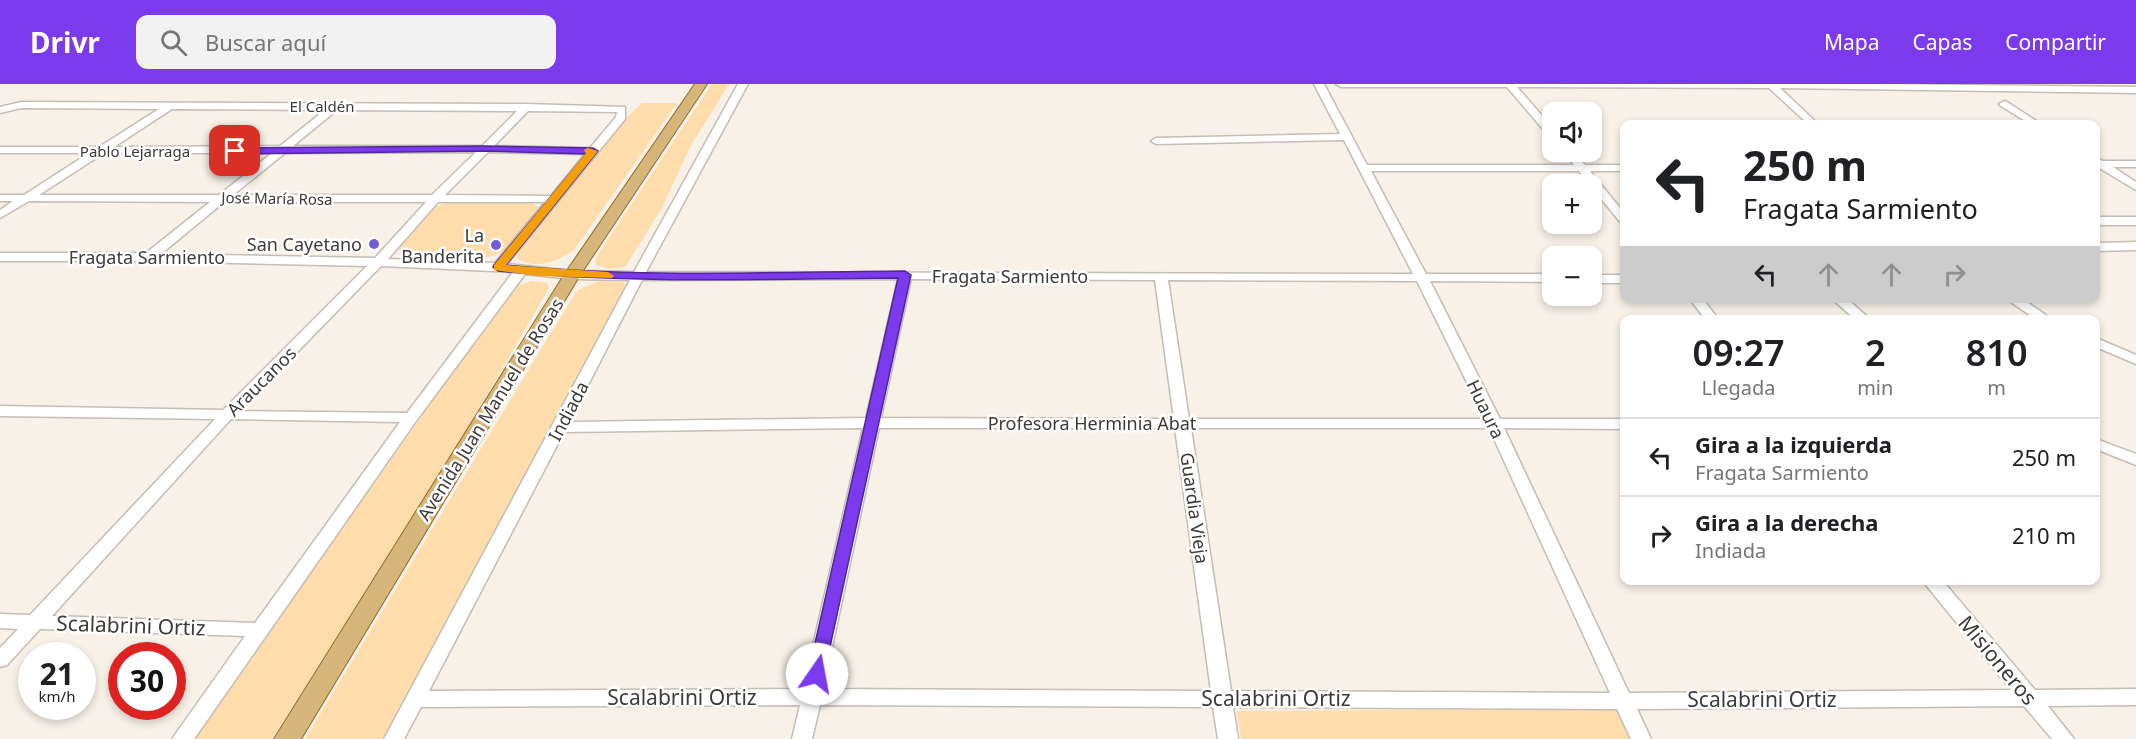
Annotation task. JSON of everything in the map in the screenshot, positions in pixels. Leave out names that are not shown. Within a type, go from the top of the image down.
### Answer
[{"type":"main road","name":"Avenida Juan Manuel de Rosas","points":[[287,739],[572,275],[701,84]]},
{"type":"street","name":"Indiada","points":[[394,739],[638,276],[743,84]]},
{"type":"street","name":"Huaura","points":[[1319,84],[1421,277],[1494,423],[1641,739]]},
{"type":"street","points":[[1341,84],[1957,86],[2132,90]]},
{"type":"street","points":[[1510,84],[1542,121]]},
{"type":"street","points":[[2117,84],[2132,90]]},
{"type":"street","points":[[1772,86],[1809,120]]},
{"type":"street","points":[[2004,104],[2030,120]]},
{"type":"street","name":"El Caldén","points":[[0,110],[21,105],[622,109],[621,117],[593,151]]},
{"type":"street","points":[[0,215],[170,106]]},
{"type":"street","points":[[149,257],[336,106]]},
{"type":"street","name":"Araucanos","points":[[0,660],[229,413],[527,107]]},
{"type":"street","points":[[1156,141],[1347,137]]},
{"type":"street","name":"Pablo Lejarraga","points":[[0,150],[280,151],[486,148],[593,151]]},
{"type":"street","points":[[498,267],[593,151]]},
{"type":"street","points":[[1578,162],[1620,215]]},
{"type":"street","points":[[2100,163],[2136,164]]},
{"type":"street","points":[[2100,165],[2136,187]]},
{"type":"street","points":[[1363,168],[1620,168]]},
{"type":"street","name":"José María Rosa","points":[[0,198],[555,199]]},
{"type":"street","points":[[2100,221],[2136,221]]},
{"type":"street","points":[[2100,247],[2136,246]]},
{"type":"street","name":"Fragata Sarmiento","points":[[0,257],[149,257],[378,262],[498,267],[572,275],[638,276],[1542,278]]},
{"type":"street","points":[[182,739],[411,418],[521,271]]},
{"type":"street","points":[[802,739],[905,275]]},
{"type":"street","name":"Guardia Vieja","points":[[1161,277],[1228,739]]},
{"type":"street","points":[[1602,279],[1620,279]]},
{"type":"street","points":[[1699,303],[1709,315]]},
{"type":"street","points":[[1843,303],[1859,315]]},
{"type":"street","points":[[2019,303],[2039,315]]},
{"type":"street","points":[[2100,344],[2136,360]]},
{"type":"street","points":[[0,411],[229,413],[411,418]]},
{"type":"street","name":"Profesora Herminia Abat","points":[[560,427],[871,423],[1620,424]]},
{"type":"street","points":[[2100,446],[2136,460]]},
{"type":"street","name":"Misioneros","points":[[1935,585],[2064,739]]},
{"type":"street","name":"Scalabrini Ortiz","points":[[0,621],[261,630]]},
{"type":"street","name":"Scalabrini Ortiz","points":[[416,699],[812,697],[1622,701],[2136,697]]},
{"type":"shaded area","points":[[712,84],[729,84],[690,147],[661,210],[625,267],[609,269],[595,265],[597,256]]},
{"type":"shaded area","points":[[642,103],[677,103],[574,250],[548,263],[534,264],[519,260],[516,255],[628,116]]},
{"type":"shaded area","points":[[446,203],[532,203],[539,208],[503,252],[489,257],[403,254],[397,248],[435,207]]},
{"type":"shaded area","points":[[532,281],[547,283],[549,288],[455,450],[272,739],[191,739],[516,286]]},
{"type":"shaded area","points":[[600,281],[624,282],[625,287],[385,739],[305,739],[571,300],[578,290]]},
{"type":"shaded area","points":[[1618,709],[1632,739],[1241,739],[1237,711]]},
{"type":"slow traffic","points":[[588,151],[593,151],[498,267],[521,271],[608,276]]},
{"type":"place","name":"San Cayetano","points":[[374,244]]},
{"type":"place","name":"La Banderita","points":[[496,245]]},
{"type":"route","points":[[235,151],[486,148],[593,151],[498,267],[572,275],[905,275],[817,674]]}]
